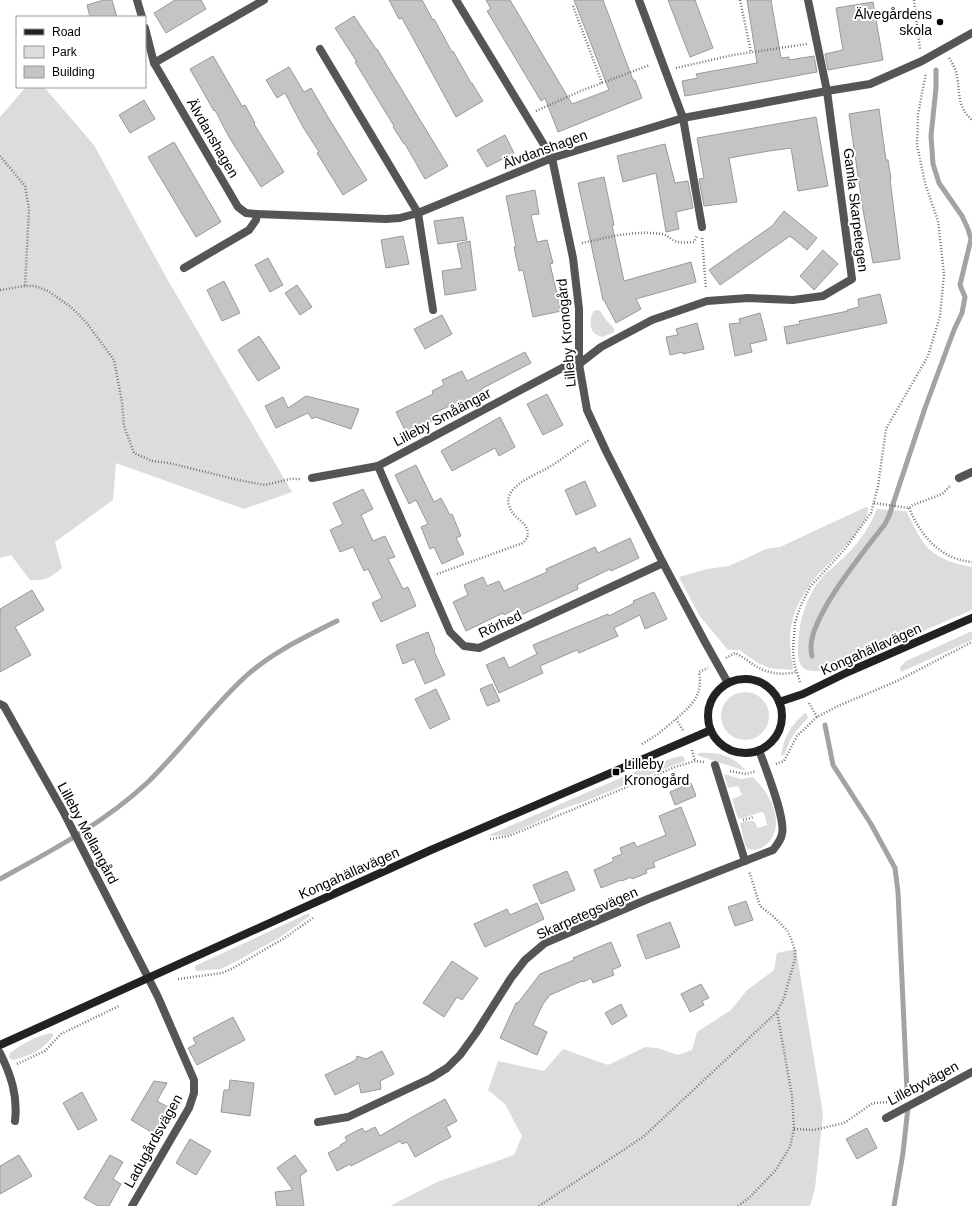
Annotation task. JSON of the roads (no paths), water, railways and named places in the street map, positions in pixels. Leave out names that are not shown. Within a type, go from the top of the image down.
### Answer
[{"type":"street","points":[[137,0],[142,16]]},
{"type":"street","points":[[154,63],[264,0]]},
{"type":"street","name":"Lilleby Kronogård","points":[[456,0],[552,158],[570,246],[579,309],[579,364],[587,410],[663,563],[728,683]]},
{"type":"street","points":[[639,0],[684,118],[702,227]]},
{"type":"street","points":[[808,0],[827,91]]},
{"type":"street","name":"Älvdanshagen","points":[[146,32],[154,63],[238,207],[246,213],[257,214],[386,219],[400,218],[418,213],[552,158],[684,118],[870,84],[922,61],[972,33]]},
{"type":"street","points":[[320,49],[418,213],[433,310]]},
{"type":"street","name":"Gamla Skarpetegen","points":[[579,364],[601,347],[652,320],[707,301],[748,298],[793,300],[823,296],[852,279],[827,91]]},
{"type":"street","points":[[184,268],[249,230],[256,220],[257,214]]},
{"type":"street","name":"Lilleby Småängar","points":[[312,478],[378,466],[564,367],[579,364]]},
{"type":"street","name":"Rörhed","points":[[378,466],[450,632],[464,646],[479,648],[663,563]]},
{"type":"street","points":[[959,478],[972,472]]},
{"type":"street","name":"Kongahällavägen","points":[[780,702],[804,694],[848,672],[972,618]]},
{"type":"street","points":[[743,679],[758,681],[771,690],[780,702],[782,716],[779,730],[771,742],[759,750],[745,753],[731,750],[719,742],[711,730],[708,716],[710,703],[717,691],[728,683],[743,679]]},
{"type":"street","name":"Lilleby Mellangård","points":[[0,704],[4,706],[63,811],[148,978]]},
{"type":"street","name":"Kongahällavägen","points":[[0,1045],[431,850],[711,730]]},
{"type":"street","name":"Skarpetegsvägen","points":[[318,1122],[348,1117],[431,1078],[447,1068],[460,1055],[476,1033],[517,970],[525,960],[545,943],[773,850],[780,842],[783,832],[782,817],[759,750]]},
{"type":"street","points":[[715,765],[745,861]]},
{"type":"street","name":"Ladugårdsvägen","points":[[132,1206],[189,1108],[194,1093],[194,1080],[168,1018],[148,978]]},
{"type":"street","points":[[0,1053],[15,1092],[15,1121]]},
{"type":"street","name":"Lillebyvägen","points":[[886,1118],[972,1072]]},
{"type":"waterway","points":[[812,656],[811,647],[813,634],[829,601],[840,583],[885,524],[889,516],[925,408],[954,330],[962,313],[965,297],[960,285],[971,239],[962,216],[939,183],[933,164],[931,136],[936,88],[936,70]]},
{"type":"waterway","points":[[0,879],[76,836],[113,811],[147,783],[160,770],[220,702],[256,667],[278,652],[337,621]]},
{"type":"waterway","points":[[825,725],[833,765],[871,824],[895,868],[898,892],[907,1091]]},
{"type":"waterway","points":[[894,1206],[903,1153],[908,1107]]},
{"type":"place","name":"Älvegårdens skola","points":[[940,22]]},
{"type":"place","name":"Lilleby Kronogård","points":[[616,772]]}]
